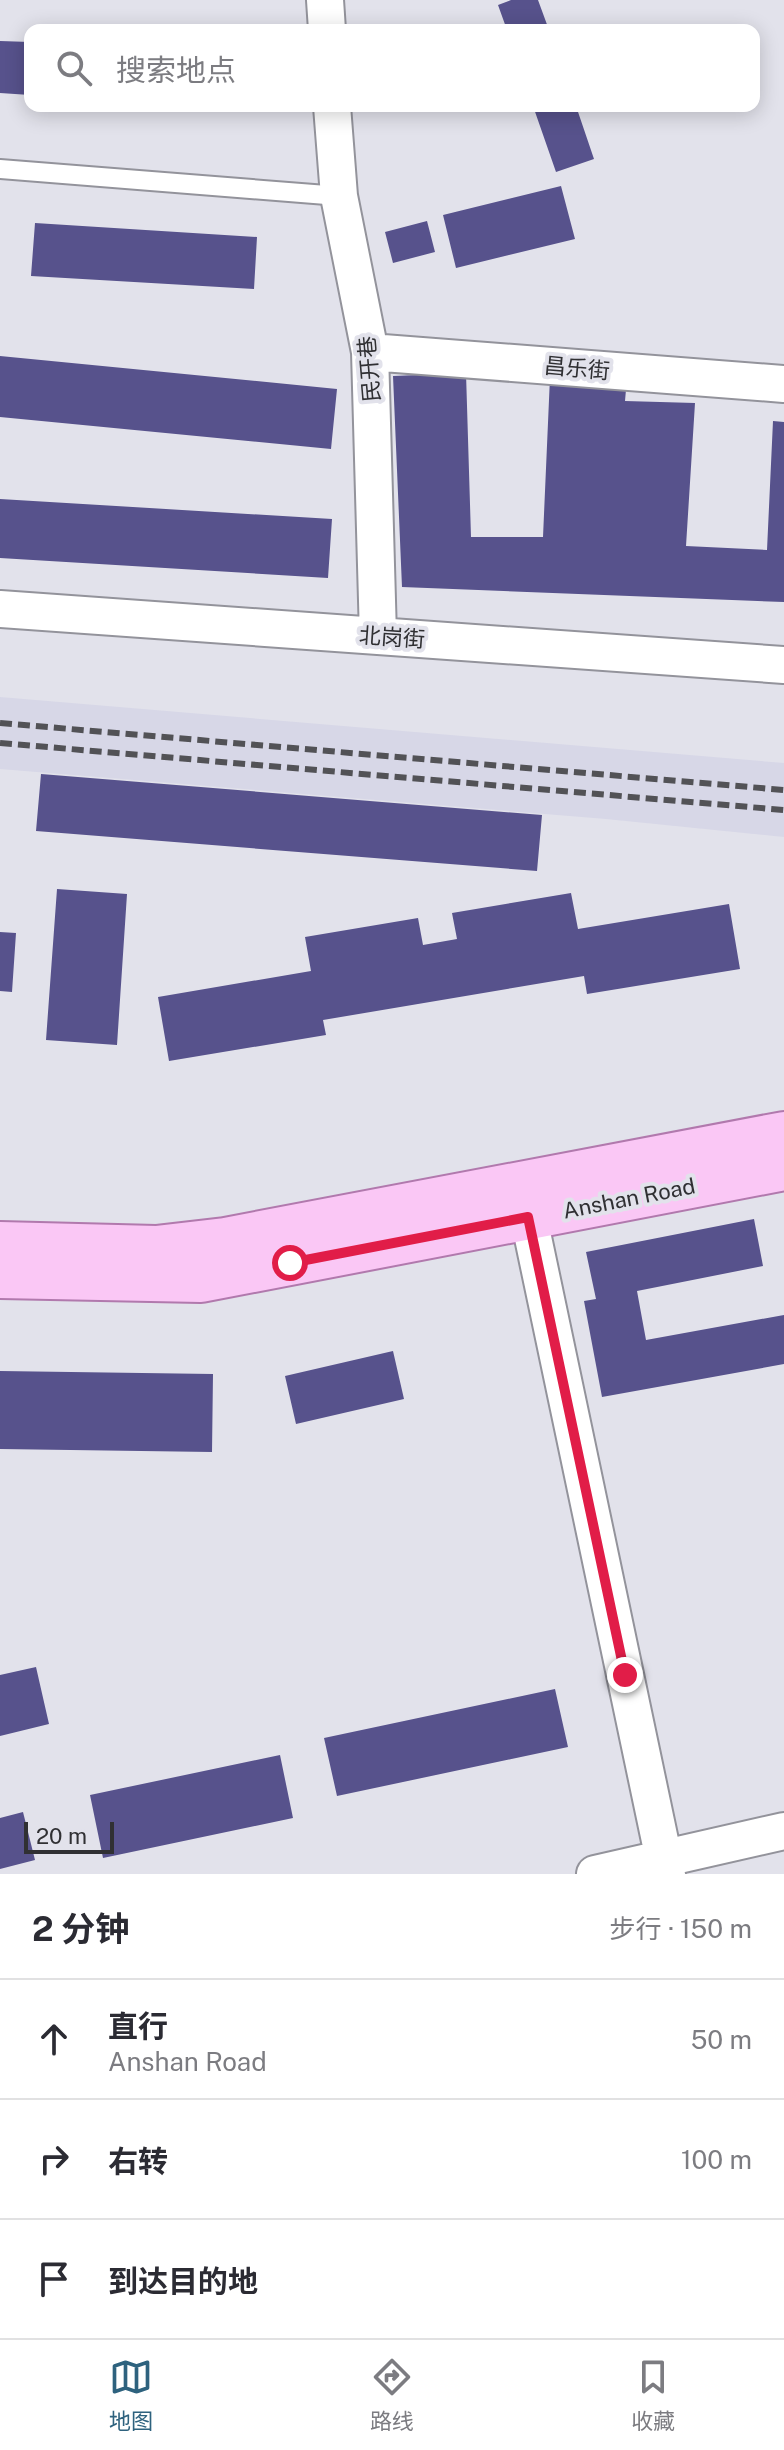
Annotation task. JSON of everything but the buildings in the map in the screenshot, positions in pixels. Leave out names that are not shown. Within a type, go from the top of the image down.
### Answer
[{"type":"main road","name":"Anshan Road","points":[[0,1276],[201,1280],[784,1134]]},
{"type":"main road","name":"Anshan Road","points":[[0,1244],[156,1248],[784,1168]]},
{"type":"street","points":[[325,0],[327,24]]},
{"type":"street","name":"民开巷","points":[[332,112],[339,196],[370,352],[378,636]]},
{"type":"street","name":"昌乐街","points":[[370,352],[784,384]]},
{"type":"street","name":"北岗街","points":[[0,609],[784,665]]},
{"type":"street","points":[[525,1201],[665,1866]]},
{"type":"street","points":[[595,1874],[665,1866],[784,1831]]},
{"type":"lane","points":[[0,169],[339,196]]},
{"type":"shaded area","points":[[0,697],[784,763],[784,837],[606,819],[0,769]]},
{"type":"railway","points":[[0,723],[784,790]]},
{"type":"railway","points":[[0,743],[784,810]]},
{"type":"route","points":[[290,1263],[528,1217],[625,1675]]}]
